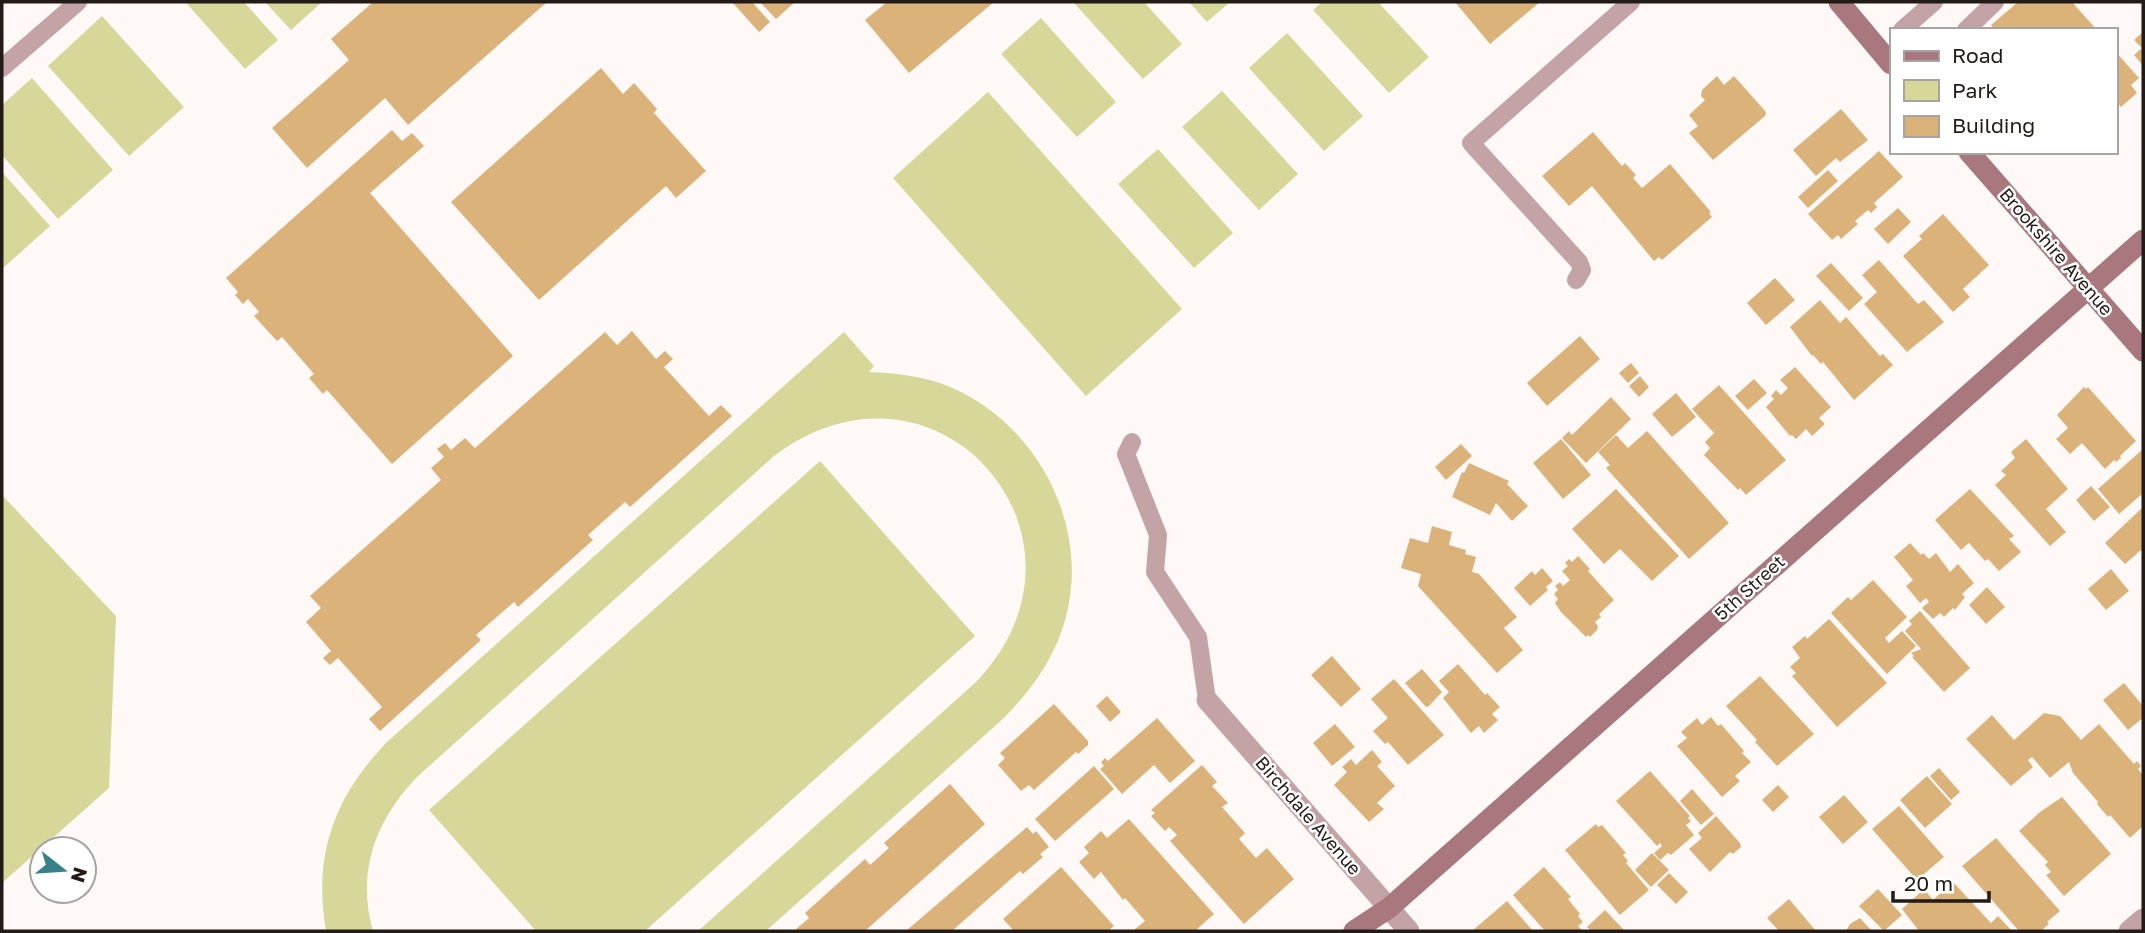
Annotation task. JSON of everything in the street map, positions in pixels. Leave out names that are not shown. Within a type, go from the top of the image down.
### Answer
[{"type":"street","points":[[1839,2],[1887,51]]},
{"type":"street","name":"Brookshire Avenue","points":[[1971,154],[2143,351]]},
{"type":"street","name":"5th Street","points":[[1354,931],[1389,908],[2143,240]]},
{"type":"street","name":"Birchdale Avenue","points":[[1207,700],[1409,931]]},
{"type":"street","points":[[2129,931],[2143,919]]},
{"type":"lane","points":[[2,68],[78,2]]},
{"type":"lane","points":[[1576,280],[1582,270],[1579,262],[1471,143],[1630,2]]},
{"type":"lane","points":[[1904,28],[1934,2]]},
{"type":"lane","points":[[1968,28],[1995,2]]},
{"type":"lane","points":[[1132,442],[1126,454],[1158,535],[1155,572],[1198,637],[1207,700]]},
{"type":"green space","points":[[244,2],[278,40],[245,69],[187,4]]},
{"type":"green space","points":[[265,2],[322,2],[291,30]]},
{"type":"green space","points":[[1073,2],[1144,2],[1182,44],[1143,79]]},
{"type":"green space","points":[[1189,2],[1230,2],[1207,22]]},
{"type":"green space","points":[[1322,2],[1378,2],[1429,57],[1389,93],[1313,10]]},
{"type":"green space","points":[[102,16],[184,107],[129,156],[48,66]]},
{"type":"green space","points":[[1041,18],[1116,102],[1077,137],[1001,54]]},
{"type":"green space","points":[[1287,33],[1363,116],[1324,151],[1249,68]]},
{"type":"green space","points":[[32,78],[113,170],[58,219],[2,155],[2,105]]},
{"type":"green space","points":[[1222,91],[1298,174],[1259,210],[1182,127]]},
{"type":"green space","points":[[988,92],[1182,309],[1086,396],[893,178]]},
{"type":"green space","points":[[1158,149],[1233,233],[1194,268],[1118,184]]},
{"type":"green space","points":[[2,172],[50,226],[2,269]]},
{"type":"green space","points":[[844,332],[874,366],[869,372],[929,380],[948,386],[982,404],[1012,429],[1036,459],[1055,492],[1067,529],[1072,567],[1069,605],[1052,654],[1021,700],[766,931],[698,931],[975,683],[1013,627],[1026,569],[1016,515],[988,469],[946,436],[894,419],[835,425],[774,456],[417,777],[390,811],[373,848],[367,888],[373,931],[326,931],[323,877],[332,829],[353,784],[387,742]]},
{"type":"green space","points":[[820,461],[975,636],[645,931],[536,931],[429,810]]},
{"type":"green space","points":[[2,495],[116,616],[109,788],[56,835],[28,835],[28,860],[2,883]]},
{"type":"building","points":[[373,2],[547,2],[408,125],[385,98],[307,168],[272,128],[349,60],[331,39]]},
{"type":"building","points":[[732,2],[752,2],[770,22],[759,32]]},
{"type":"building","points":[[760,2],[795,2],[776,19]]},
{"type":"building","points":[[887,2],[994,2],[909,73],[865,20]]},
{"type":"building","points":[[1455,2],[1540,2],[1490,44]]},
{"type":"building","points":[[2018,2],[2072,2],[2095,28],[1993,28],[1991,25]]},
{"type":"building","points":[[2143,32],[2143,66],[2134,55],[2142,48],[2134,40]]},
{"type":"building","points":[[2117,53],[2139,78],[2131,85],[2137,93],[2121,107],[2117,102]]},
{"type":"building","points":[[601,68],[623,94],[634,83],[657,109],[654,113],[706,171],[676,198],[666,186],[539,300],[451,202]]},
{"type":"building","points":[[1717,76],[1724,85],[1734,76],[1766,112],[1765,116],[1713,160],[1689,133],[1698,126],[1689,115],[1705,100],[1701,96],[1702,90]]},
{"type":"building","points":[[1841,109],[1868,140],[1840,162],[1836,158],[1816,176],[1793,150]]},
{"type":"building","points":[[392,130],[402,141],[412,133],[424,146],[370,193],[513,356],[392,464],[327,390],[323,394],[309,378],[314,374],[282,337],[277,341],[254,316],[259,312],[248,299],[243,304],[235,295],[238,292],[226,278]]},
{"type":"building","points":[[1593,132],[1622,166],[1625,163],[1636,175],[1633,178],[1642,188],[1670,164],[1711,212],[1709,213],[1712,217],[1662,260],[1659,257],[1654,261],[1592,186],[1569,206],[1542,176]]},
{"type":"building","points":[[1879,151],[1903,177],[1874,203],[1877,207],[1871,213],[1868,210],[1855,221],[1858,224],[1841,239],[1838,235],[1832,240],[1808,214]]},
{"type":"building","points":[[1828,170],[1838,181],[1808,208],[1798,197]]},
{"type":"building","points":[[1898,208],[1911,222],[1888,244],[1874,229]]},
{"type":"building","points":[[1943,214],[1989,265],[1963,289],[1970,297],[1953,312],[1903,256],[1922,239],[1919,236]]},
{"type":"building","points":[[1879,260],[1918,304],[1924,300],[1944,322],[1907,352],[1864,304],[1877,292],[1862,275]]},
{"type":"building","points":[[1831,263],[1863,298],[1849,311],[1816,276]]},
{"type":"building","points":[[1775,278],[1795,300],[1766,325],[1747,303]]},
{"type":"building","points":[[1820,300],[1840,323],[1846,317],[1880,356],[1883,354],[1893,365],[1854,400],[1823,362],[1821,364],[1812,356],[1790,327]]},
{"type":"building","points":[[632,331],[656,359],[665,351],[673,359],[664,367],[709,416],[721,405],[732,416],[630,507],[625,502],[588,535],[593,540],[518,607],[514,602],[476,635],[481,640],[380,731],[369,719],[382,707],[338,658],[330,665],[323,658],[331,651],[306,622],[321,608],[310,596],[441,480],[431,468],[444,457],[437,449],[445,443],[451,450],[465,438],[475,448],[605,332],[617,345]]},
{"type":"building","points":[[1580,336],[1600,359],[1547,406],[1527,383]]},
{"type":"building","points":[[1631,363],[1639,373],[1628,383],[1619,373]]},
{"type":"building","points":[[1795,367],[1831,407],[1819,418],[1825,424],[1812,436],[1806,429],[1796,439],[1790,436],[1766,407],[1774,399],[1771,396],[1776,390],[1781,395],[1788,388],[1780,380]]},
{"type":"building","points":[[1640,376],[1649,387],[1639,397],[1629,386]]},
{"type":"building","points":[[1754,379],[1767,393],[1748,410],[1735,396]]},
{"type":"building","points":[[1719,385],[1786,460],[1746,495],[1704,455],[1710,448],[1705,442],[1714,433],[1692,409]]},
{"type":"building","points":[[2084,387],[2088,387],[2136,441],[2121,458],[2116,462],[2114,460],[2105,469],[2082,443],[2070,454],[2056,439],[2068,428],[2057,415]]},
{"type":"building","points":[[1676,393],[1696,417],[1672,437],[1652,414]]},
{"type":"building","points":[[1611,397],[1631,419],[1586,463],[1562,438],[1569,431],[1572,435]]},
{"type":"building","points":[[1647,431],[1729,523],[1689,559],[1606,468],[1610,465],[1598,452],[1616,435],[1628,448]]},
{"type":"building","points":[[1561,439],[1591,475],[1563,499],[1533,463]]},
{"type":"building","points":[[2026,439],[2068,489],[2046,509],[2066,532],[2050,546],[1995,485],[2006,475],[2001,471],[2015,458],[2011,452]]},
{"type":"building","points":[[1461,444],[1472,456],[1446,480],[1435,467]]},
{"type":"building","points":[[2143,449],[2143,497],[2142,494],[2119,514],[2098,489]]},
{"type":"building","points":[[1469,463],[1509,481],[1507,484],[1528,506],[1512,521],[1496,503],[1490,515],[1452,497],[1462,472],[1464,473]]},
{"type":"building","points":[[2091,486],[2110,507],[2094,521],[2076,500]]},
{"type":"building","points":[[1616,489],[1679,556],[1652,581],[1620,549],[1604,564],[1572,529]]},
{"type":"building","points":[[1970,489],[2014,536],[2009,539],[2021,552],[1999,571],[1988,559],[1985,561],[1969,543],[1961,550],[1935,520]]},
{"type":"building","points":[[2143,507],[2143,553],[2141,550],[2125,564],[2105,543]]},
{"type":"building","points":[[1432,526],[1452,532],[1449,545],[1466,550],[1465,554],[1476,557],[1472,572],[1479,574],[1517,617],[1504,628],[1523,650],[1497,673],[1418,586],[1421,574],[1401,568],[1410,538],[1428,543]]},
{"type":"building","points":[[1910,543],[1929,559],[1936,553],[1950,572],[1958,564],[1974,583],[1962,594],[1965,597],[1955,610],[1953,608],[1944,617],[1940,613],[1933,619],[1922,608],[1929,602],[1926,598],[1920,603],[1906,586],[1913,580],[1894,557]]},
{"type":"building","points":[[1578,556],[1614,600],[1599,614],[1601,617],[1595,622],[1597,630],[1590,637],[1586,637],[1555,603],[1558,599],[1554,594],[1558,590],[1555,586],[1560,582],[1563,586],[1570,580],[1562,571],[1568,566],[1565,563],[1569,559],[1572,562]]},
{"type":"building","points":[[1542,568],[1553,581],[1546,587],[1548,590],[1530,606],[1514,588],[1532,571],[1535,575]]},
{"type":"building","points":[[2111,569],[2129,591],[2106,610],[2088,589]]},
{"type":"building","points":[[1873,580],[1907,617],[1885,638],[1889,643],[1902,631],[1916,646],[1887,674],[1831,613],[1848,597],[1851,600]]},
{"type":"building","points":[[1987,587],[2005,607],[1986,624],[1969,605]]},
{"type":"building","points":[[1920,611],[1970,668],[1944,692],[1912,657],[1914,656],[1911,653],[1921,649],[1905,631],[1912,624],[1909,621]]},
{"type":"building","points":[[1829,619],[1887,683],[1837,727],[1792,676],[1796,673],[1790,667],[1800,658],[1792,647],[1805,636],[1807,639]]},
{"type":"building","points":[[1332,656],[1361,689],[1341,707],[1311,675]]},
{"type":"building","points":[[1458,664],[1485,695],[1487,693],[1500,707],[1492,714],[1498,720],[1484,733],[1479,726],[1471,733],[1443,698],[1449,692],[1439,681]]},
{"type":"building","points":[[1422,669],[1442,692],[1426,707],[1405,683]]},
{"type":"building","points":[[1760,676],[1814,734],[1777,766],[1726,706]]},
{"type":"building","points":[[1394,679],[1444,735],[1408,765],[1388,742],[1385,744],[1373,731],[1388,718],[1371,699]]},
{"type":"building","points":[[2124,683],[2143,706],[2143,718],[2128,730],[2103,700]]},
{"type":"building","points":[[1107,696],[1121,712],[1110,722],[1096,706]]},
{"type":"building","points":[[1054,704],[1088,741],[1088,745],[1078,754],[1076,752],[1034,790],[1029,785],[1021,791],[998,765],[1005,758],[1000,753]]},
{"type":"building","points":[[2044,713],[2060,716],[2081,740],[2099,724],[2134,764],[2137,761],[2141,766],[2138,769],[2143,775],[2143,826],[2130,838],[2097,804],[2073,773],[2069,762],[2050,778],[2032,757],[2028,760],[2033,767],[2011,786],[1966,739],[1992,715],[2014,740]]},
{"type":"building","points":[[1711,717],[1718,726],[1721,724],[1751,762],[1735,776],[1740,781],[1722,797],[1677,746],[1687,738],[1681,732],[1697,718],[1702,725]]},
{"type":"building","points":[[1157,718],[1195,761],[1170,783],[1154,765],[1122,794],[1100,769],[1104,766],[1101,762],[1105,758],[1108,761]]},
{"type":"building","points":[[1335,724],[1355,747],[1332,766],[1313,743]]},
{"type":"building","points":[[1372,750],[1382,762],[1377,766],[1395,786],[1377,803],[1384,809],[1369,822],[1334,785],[1347,772],[1342,767],[1351,759],[1356,765]]},
{"type":"building","points":[[1202,765],[1217,782],[1212,786],[1228,803],[1222,807],[1245,833],[1239,839],[1256,858],[1267,848],[1294,879],[1244,924],[1170,841],[1177,835],[1169,827],[1165,831],[1151,816],[1155,813],[1151,810]]},
{"type":"building","points":[[1094,766],[1114,789],[1055,841],[1035,819]]},
{"type":"building","points":[[1939,768],[1960,792],[1951,800],[1930,776]]},
{"type":"building","points":[[1650,771],[1690,816],[1688,818],[1691,821],[1686,825],[1694,835],[1671,855],[1668,853],[1660,860],[1654,853],[1662,846],[1660,843],[1657,846],[1616,801]]},
{"type":"building","points":[[1927,776],[1952,804],[1925,828],[1900,800]]},
{"type":"building","points":[[950,784],[985,824],[865,931],[794,931],[809,918],[805,913],[865,859],[870,865],[889,848],[884,843]]},
{"type":"building","points":[[1778,785],[1789,797],[1773,812],[1762,800]]},
{"type":"building","points":[[1692,789],[1714,814],[1701,825],[1680,801]]},
{"type":"building","points":[[1844,795],[1868,822],[1843,844],[1819,817]]},
{"type":"building","points":[[2062,797],[2111,854],[2064,896],[2046,875],[2051,872],[2045,865],[2048,862],[2019,831]]},
{"type":"building","points":[[1899,806],[1944,857],[1917,880],[1872,829]]},
{"type":"building","points":[[1716,816],[1741,847],[1733,854],[1730,852],[1710,872],[1689,849],[1702,838],[1698,833]]},
{"type":"building","points":[[1129,819],[1214,914],[1195,931],[1136,931],[1145,921],[1125,898],[1123,900],[1101,872],[1094,879],[1079,862],[1089,853],[1084,847],[1101,831],[1107,838]]},
{"type":"building","points":[[1596,824],[1598,827],[1602,825],[1626,853],[1623,855],[1628,861],[1626,863],[1649,890],[1620,915],[1565,850]]},
{"type":"building","points":[[1027,827],[1033,834],[1036,831],[1049,847],[1040,854],[1043,857],[1023,874],[1020,871],[952,931],[906,931]]},
{"type":"building","points":[[1996,838],[2060,911],[2041,931],[2019,931],[1962,866]]},
{"type":"building","points":[[1652,853],[1669,870],[1651,887],[1635,870]]},
{"type":"building","points":[[1061,867],[1114,926],[1108,931],[1014,931],[1003,919]]},
{"type":"building","points":[[1544,867],[1571,897],[1568,899],[1580,914],[1578,916],[1583,922],[1578,926],[1583,931],[1545,931],[1513,895]]},
{"type":"building","points":[[1669,873],[1688,892],[1676,904],[1657,885]]},
{"type":"building","points":[[1953,882],[1991,923],[1998,916],[2012,931],[1919,931],[1902,909],[1924,889],[1933,900]]},
{"type":"building","points":[[1878,889],[1902,915],[1884,931],[1859,906]]},
{"type":"building","points":[[1789,899],[1816,931],[1779,931],[1767,918]]},
{"type":"building","points":[[1507,901],[1533,931],[1472,931]]},
{"type":"building","points":[[1605,910],[1625,931],[1591,931],[1587,927]]},
{"type":"building","points":[[1860,918],[1872,931],[1846,931],[1850,924]]}]
